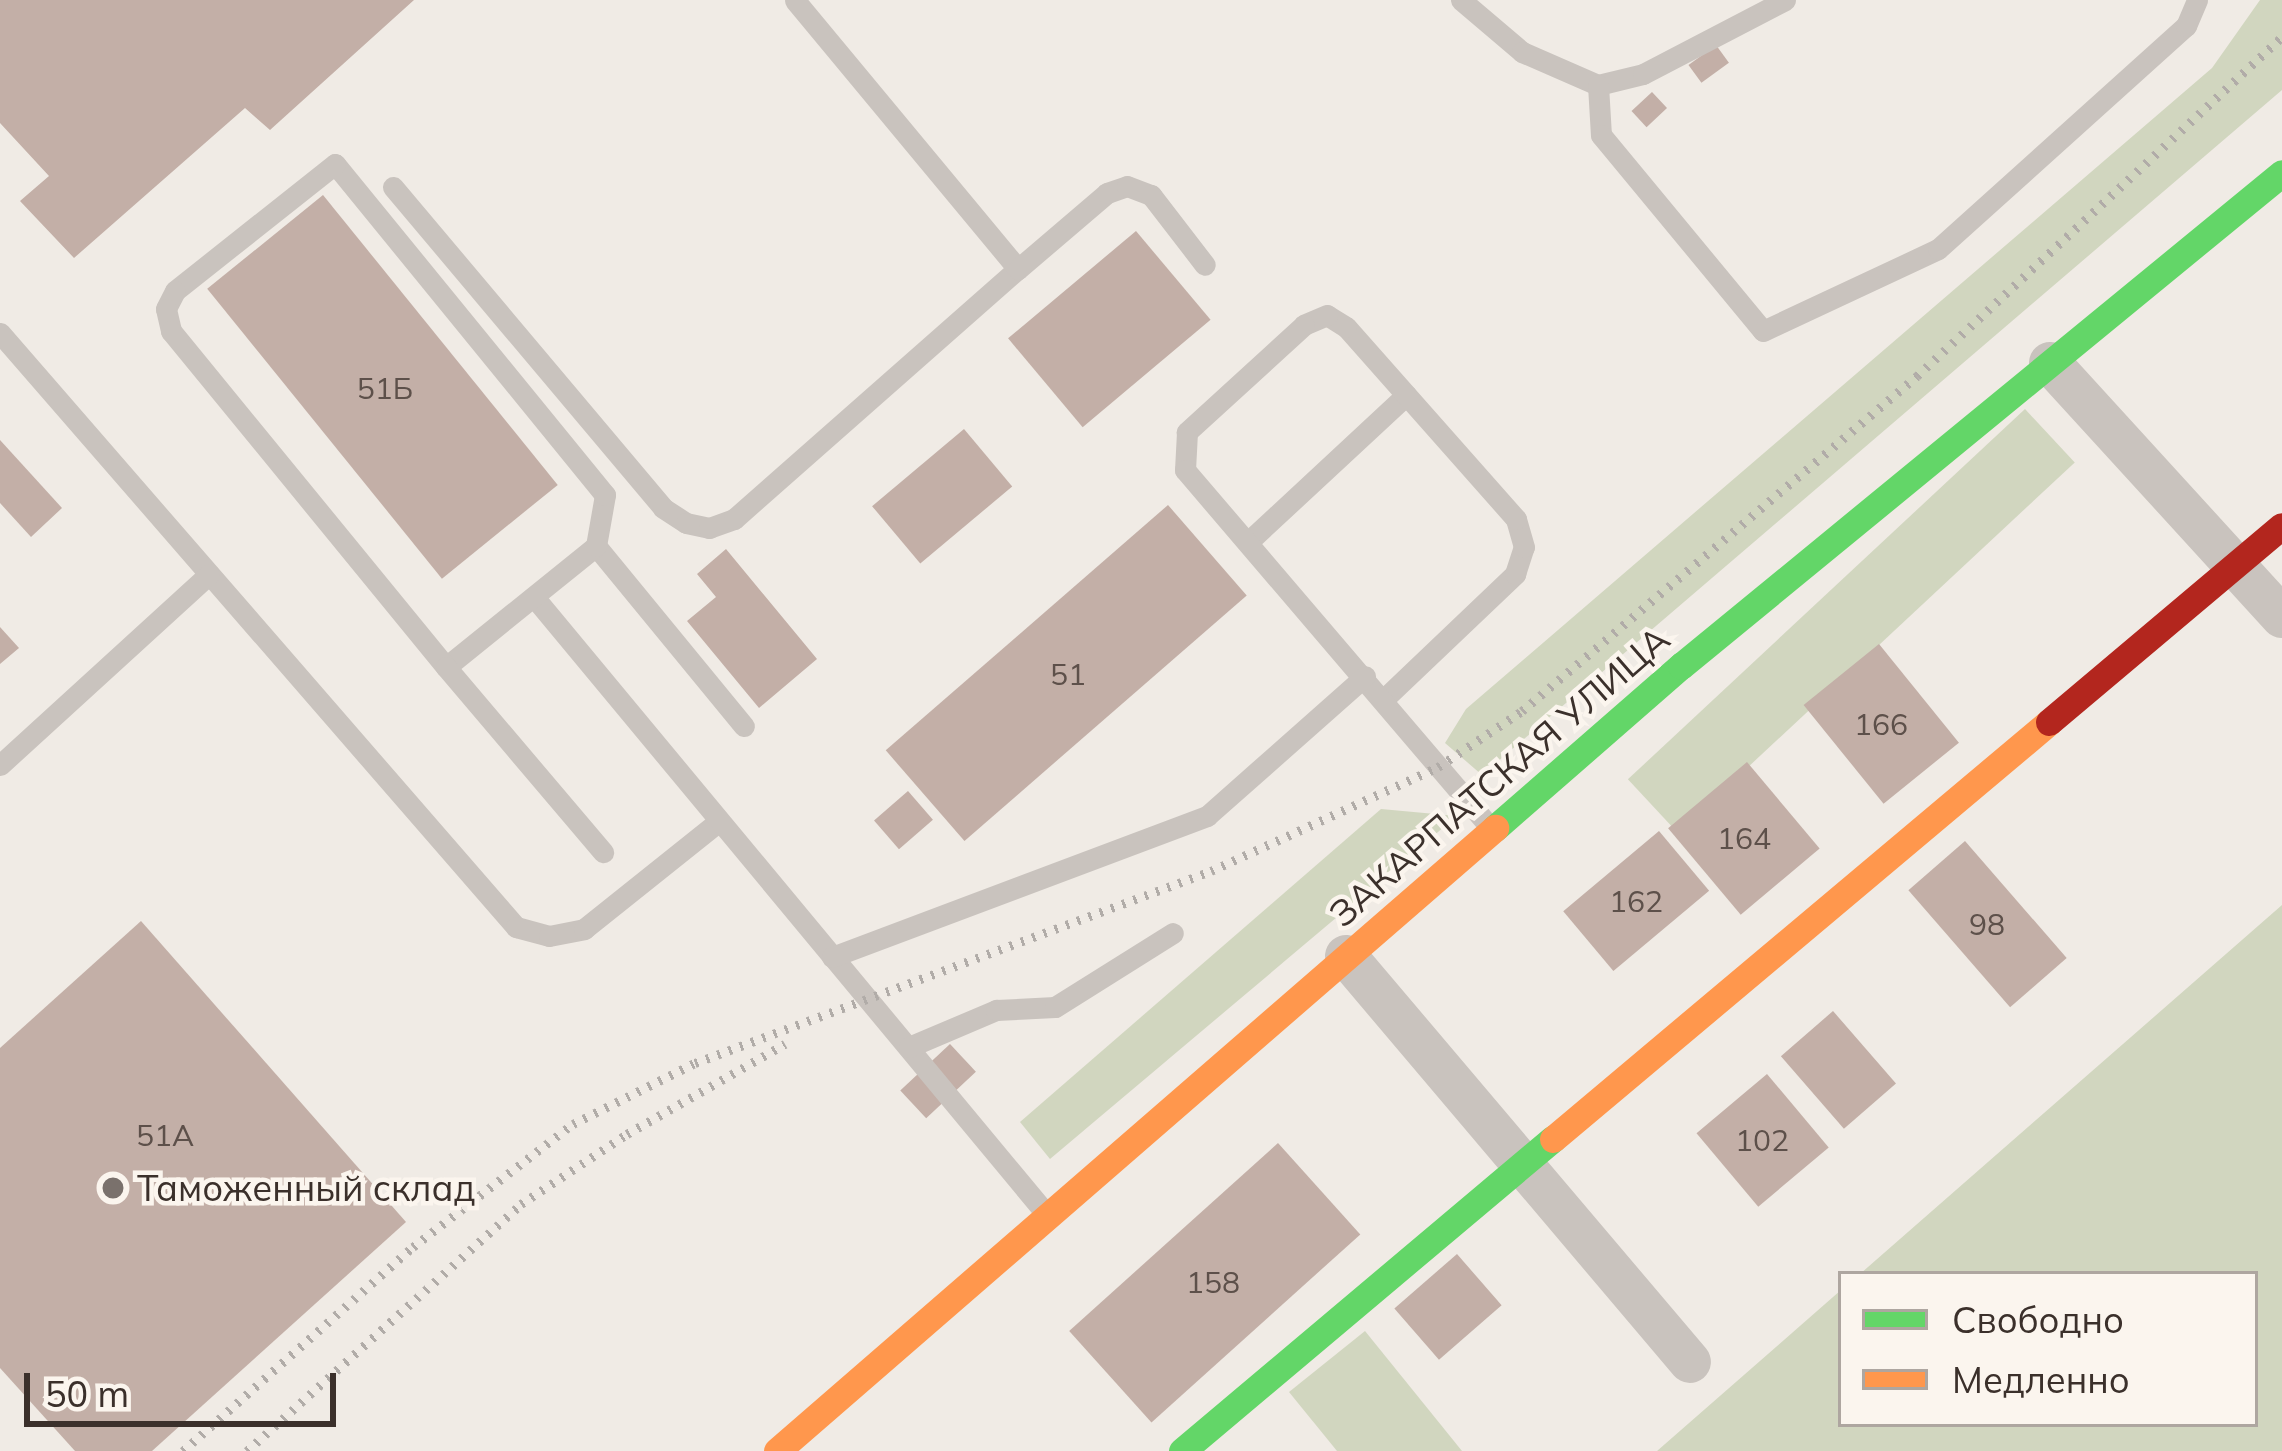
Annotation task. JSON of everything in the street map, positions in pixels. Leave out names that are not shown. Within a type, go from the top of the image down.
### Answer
[{"type":"street","name":"ЗАКАРПАТСКАЯ УЛИЦА","points":[[777,1451],[1681,666],[2282,173]]},
{"type":"street","points":[[2050,363],[2282,616]]},
{"type":"street","points":[[1182,1451],[2282,526]]},
{"type":"street","points":[[1346,956],[1690,1362]]},
{"type":"lane","points":[[795,0],[1018,269]]},
{"type":"lane","points":[[1461,0],[1522,52],[1598,85],[1643,74],[1785,0]]},
{"type":"lane","points":[[1598,85],[1601,135],[1763,331],[1938,249],[2186,26],[2197,0]]},
{"type":"lane","points":[[446,667],[596,546],[605,495],[335,164],[175,291],[166,309],[171,331],[446,667],[603,852]]},
{"type":"lane","points":[[393,187],[663,508],[686,523],[709,528],[734,519],[1107,193],[1126,185],[1151,195],[1205,266]]},
{"type":"lane","points":[[1385,698],[1515,574],[1524,547],[1516,518],[1346,328],[1327,315],[1304,326],[1186,432],[1185,470],[1385,698],[1492,830]]},
{"type":"lane","points":[[0,333],[516,927],[549,936],[584,928],[718,822]]},
{"type":"lane","points":[[1248,542],[1406,395]]},
{"type":"lane","points":[[596,546],[744,726]]},
{"type":"lane","points":[[0,765],[209,574]]},
{"type":"lane","points":[[533,597],[1047,1216]]},
{"type":"lane","points":[[832,957],[1207,816],[1365,676]]},
{"type":"lane","points":[[909,1047],[996,1010],[1055,1006],[1173,933]]},
{"type":"green space","points":[[2260,0],[2282,0],[2282,90],[1482,775],[1445,743],[1466,709],[2212,68]]},
{"type":"green space","points":[[2025,409],[2075,462],[1678,833],[1628,779]]},
{"type":"green space","points":[[1381,809],[1457,816],[1050,1159],[1020,1122]]},
{"type":"green space","points":[[2282,905],[2282,1451],[1657,1451],[1838,1293],[1838,1427],[2258,1427],[2258,1271],[1863,1271]]},
{"type":"green space","points":[[1365,1331],[1462,1451],[1337,1451],[1289,1392]]},
{"type":"building","points":[[0,0],[414,0],[270,130],[245,108],[74,258],[20,201],[49,176],[0,123]]},
{"type":"building","points":[[1716,45],[1729,63],[1701,83],[1688,65]]},
{"type":"building","points":[[1652,92],[1667,108],[1647,127],[1632,111]]},
{"type":"building","points":[[323,195],[558,485],[442,579],[207,289]]},
{"type":"building","points":[[1136,231],[1211,320],[1083,427],[1008,338]]},
{"type":"building","points":[[964,429],[1012,486],[920,564],[872,506]]},
{"type":"building","points":[[0,440],[62,508],[31,537],[0,503]]},
{"type":"building","points":[[1168,505],[1247,596],[964,841],[886,750]]},
{"type":"building","points":[[726,549],[817,659],[759,708],[687,621],[716,597],[697,574]]},
{"type":"building","points":[[0,627],[19,648],[0,664]]},
{"type":"building","points":[[1879,644],[1959,743],[1884,804],[1804,705]]},
{"type":"building","points":[[1747,762],[1820,849],[1741,915],[1668,828]]},
{"type":"building","points":[[908,791],[933,820],[899,849],[874,821]]},
{"type":"building","points":[[1659,831],[1709,891],[1613,971],[1563,911]]},
{"type":"building","points":[[1965,841],[2067,958],[2010,1007],[1908,890]]},
{"type":"building","points":[[141,921],[406,1222],[152,1451],[75,1451],[0,1368],[0,1048]]},
{"type":"building","points":[[1833,1011],[1896,1083],[1844,1129],[1781,1056]]},
{"type":"building","points":[[950,1044],[976,1072],[926,1118],[900,1090]]},
{"type":"building","points":[[1767,1074],[1829,1148],[1758,1207],[1697,1133]]},
{"type":"building","points":[[1278,1143],[1360,1234],[1151,1422],[1069,1331]]},
{"type":"building","points":[[1457,1254],[1502,1305],[1439,1360],[1394,1308]]},
{"type":"railway","points":[[183,1451],[413,1247],[573,1124],[695,1063],[1211,871],[1438,767],[1522,711],[1917,376],[2282,37]]},
{"type":"railway","points":[[247,1451],[521,1204],[627,1134],[785,1044]]},
{"type":"traffic: fast","points":[[1495,828],[1681,666],[2282,173]]},
{"type":"traffic: fast","points":[[1182,1451],[1553,1139]]},
{"type":"traffic: slow","points":[[1553,1139],[2049,722]]},
{"type":"traffic: slow","points":[[777,1451],[1495,828]]},
{"type":"traffic: jam","points":[[2049,722],[2282,526]]},
{"type":"place","name":"Таможенный склад","points":[[113,1188]]}]
